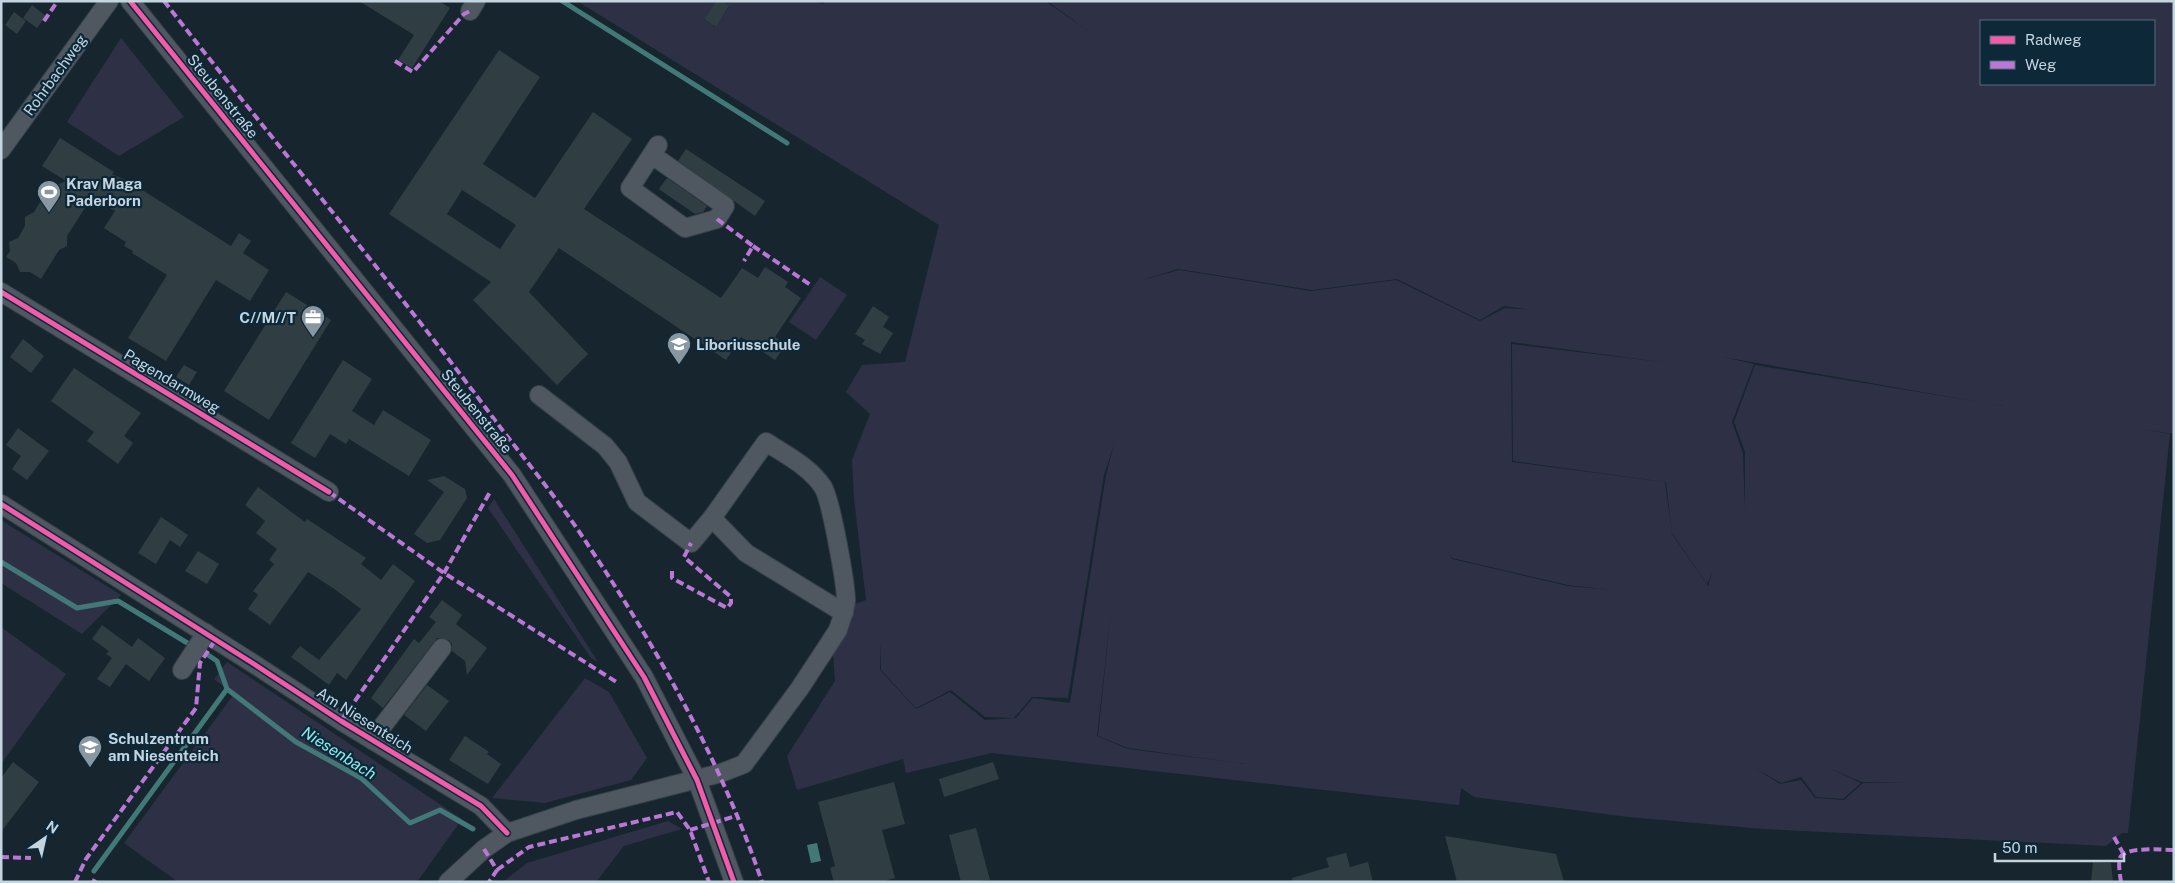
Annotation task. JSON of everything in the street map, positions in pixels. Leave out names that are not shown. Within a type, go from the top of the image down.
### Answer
[{"type":"street","name":"Rohrbachweg","points":[[1,150],[109,1]]},
{"type":"street","name":"Steubenstraße","points":[[130,1],[512,475],[644,677],[697,780],[734,882]]},
{"type":"street","points":[[655,150],[725,206],[717,219],[685,228],[630,188],[655,150]]},
{"type":"street","name":"Pagendarmweg","points":[[1,292],[330,492]]},
{"type":"street","points":[[448,882],[484,849],[507,833],[576,810],[697,780],[744,764],[800,688],[838,630],[844,613],[846,600],[839,551],[824,489],[811,473],[766,442],[692,543],[637,502],[618,462],[605,446],[539,395]]},
{"type":"street","name":"Am Niesenteich","points":[[1,504],[206,632],[372,740],[481,806],[507,833]]},
{"type":"street","points":[[712,518],[746,554],[844,613]]},
{"type":"street","points":[[182,670],[206,632]]},
{"type":"street","points":[[372,740],[442,648]]},
{"type":"shaded area","points":[[577,1],[716,1],[704,19],[715,27],[729,7],[722,1],[816,1],[823,4],[825,1],[1045,1],[1090,32],[1047,1],[2174,1],[2174,434],[2141,429],[2170,434],[2128,833],[2122,833],[2106,846],[1764,829],[1628,817],[1474,797],[1461,788],[1459,805],[992,753],[906,773],[903,759],[797,790],[787,756],[835,681],[833,652],[847,607],[866,600],[854,499],[852,460],[870,414],[846,392],[862,365],[905,362],[939,225]],"holes":[[[1178,269],[1312,290],[1397,279],[1480,320],[1504,306],[1531,310],[1505,308],[1480,321],[1396,280],[1311,291],[1179,270],[1139,281]],[[1511,342],[1669,363],[1512,344],[1513,461],[1666,482],[1672,533],[1707,584],[1712,573],[1708,586],[1672,534],[1665,482],[1512,462]],[[1723,357],[1986,403],[1755,365],[1734,422],[1745,452],[1745,510],[1743,453],[1732,422],[1754,364]],[[1114,444],[1106,475],[1070,703],[1033,698],[1016,718],[985,720],[950,692],[916,709],[880,670],[881,641],[881,670],[916,708],[951,690],[985,717],[1014,718],[1032,697],[1068,698],[1104,475]],[[1447,549],[1452,558],[1568,585],[1613,590],[1568,586],[1452,559]],[[1111,611],[1098,736],[1128,748],[1246,764],[1128,749],[1097,736]],[[1755,768],[1781,783],[1801,777],[1816,797],[1843,799],[1861,783],[1829,768],[1862,782],[1906,782],[1863,783],[1844,800],[1815,798],[1801,780],[1780,784]]]},
{"type":"shaded area","points":[[121,38],[184,117],[119,156],[67,122]]},
{"type":"shaded area","points":[[820,277],[847,295],[816,340],[789,322]]},
{"type":"shaded area","points":[[494,499],[598,662],[591,658],[488,508]]},
{"type":"shaded area","points":[[1,520],[121,595],[82,634],[1,583]]},
{"type":"shaded area","points":[[1,627],[66,674],[1,764]]},
{"type":"shaded area","points":[[227,662],[462,819],[417,882],[178,882],[124,843],[234,694],[214,679]]},
{"type":"shaded area","points":[[585,678],[609,692],[647,758],[631,780],[545,803],[492,798]]},
{"type":"shaded area","points":[[668,821],[682,829],[624,846],[596,882],[503,882],[527,863]]},
{"type":"shaded area","points":[[817,843],[821,861],[811,863],[807,845]]},
{"type":"building","points":[[359,1],[439,1],[450,8],[412,68],[398,60],[414,35]]},
{"type":"building","points":[[716,1],[722,1],[729,6],[716,27],[704,19]]},
{"type":"building","points":[[32,5],[46,16],[37,28],[23,18]]},
{"type":"building","points":[[14,12],[26,21],[17,34],[5,25]]},
{"type":"building","points":[[499,50],[540,77],[483,164],[535,198],[593,112],[632,139],[584,209],[721,298],[742,268],[758,278],[765,267],[788,282],[785,287],[801,298],[775,337],[786,344],[775,360],[741,337],[726,360],[559,248],[529,292],[588,354],[557,385],[473,300],[491,282],[389,214]],"holes":[[[462,190],[516,225],[500,249],[447,214]]]},
{"type":"building","points":[[60,138],[114,172],[112,174],[128,181],[231,246],[239,233],[251,241],[243,253],[269,270],[250,301],[216,280],[166,361],[128,338],[167,275],[132,253],[133,251],[124,246],[126,242],[104,228],[115,211],[92,197],[67,236],[67,246],[59,250],[41,279],[30,272],[20,272],[16,263],[6,257],[10,251],[9,242],[18,238],[25,226],[25,217],[34,212],[40,202],[40,192],[66,181],[42,166]]},
{"type":"building","points":[[686,149],[765,201],[755,216],[678,161]]},
{"type":"building","points":[[667,178],[707,206],[703,212],[695,214],[659,189]]},
{"type":"building","points":[[286,292],[331,320],[269,420],[224,391]]},
{"type":"building","points":[[873,306],[889,317],[883,327],[893,333],[880,354],[862,344],[865,340],[855,334]]},
{"type":"building","points":[[23,339],[44,356],[31,373],[10,357]]},
{"type":"building","points":[[343,360],[372,379],[352,411],[374,425],[383,410],[431,440],[409,476],[349,439],[346,444],[330,434],[315,458],[291,443]]},
{"type":"building","points":[[184,365],[197,372],[189,385],[176,377]]},
{"type":"building","points":[[74,368],[141,413],[124,436],[133,443],[118,464],[87,441],[94,432],[51,401]]},
{"type":"building","points":[[18,428],[49,451],[27,480],[12,469],[21,456],[6,445]]},
{"type":"building","points":[[444,476],[465,489],[467,498],[440,540],[427,543],[414,534],[444,492],[427,480]]},
{"type":"building","points":[[258,487],[305,522],[307,519],[366,558],[361,564],[381,580],[393,564],[415,581],[346,680],[337,673],[329,685],[291,657],[300,646],[319,660],[361,609],[333,588],[308,572],[270,625],[248,609],[258,595],[253,591],[274,564],[269,560],[277,549],[256,533],[265,521],[245,505]]},
{"type":"building","points":[[161,517],[188,535],[180,547],[170,540],[156,564],[138,553]]},
{"type":"building","points":[[198,551],[219,564],[207,584],[185,571]]},
{"type":"building","points":[[442,600],[462,615],[456,624],[487,648],[467,675],[465,661],[452,651],[452,644],[449,640],[437,638],[383,708],[371,698],[414,639],[419,643],[436,622],[429,617]]},
{"type":"building","points":[[102,625],[132,647],[138,638],[165,658],[149,681],[126,664],[110,687],[97,679],[112,658],[106,654],[109,651],[92,639]]},
{"type":"building","points":[[427,685],[449,701],[426,731],[404,715]]},
{"type":"building","points":[[465,736],[489,752],[487,754],[501,764],[488,784],[449,760]]},
{"type":"building","points":[[13,762],[39,782],[1,832],[1,778]]},
{"type":"building","points":[[993,762],[999,779],[944,797],[939,779]]},
{"type":"building","points":[[894,782],[905,824],[882,830],[895,878],[881,882],[834,882],[830,868],[835,866],[818,802]]},
{"type":"building","points":[[976,828],[990,880],[961,882],[949,835]]},
{"type":"building","points":[[1445,836],[1556,854],[1564,882],[1457,882]]},
{"type":"building","points":[[1346,853],[1350,867],[1368,862],[1373,882],[1293,882],[1292,878],[1329,867],[1326,858]]},
{"type":"building","points":[[2093,862],[2111,863],[2113,882],[2091,882]]},
{"type":"waterway","points":[[562,1],[787,143]]},
{"type":"waterway","name":"Niesenbach","points":[[1,562],[77,608],[118,601],[189,644]]},
{"type":"waterway","name":"Niesenbach","points":[[208,655],[217,661],[227,689],[296,742],[361,778],[410,823],[440,810],[473,829]]},
{"type":"waterway","points":[[94,871],[227,689]]},
{"type":"marked path","points":[[164,1],[413,313],[578,530],[632,614],[682,700],[726,789],[762,882]]},
{"type":"marked path","points":[[44,21],[57,2]]},
{"type":"marked path","points":[[395,61],[413,72],[464,14],[470,11]]},
{"type":"marked path","points":[[717,219],[753,246],[744,261]]},
{"type":"marked path","points":[[753,246],[812,286]]},
{"type":"marked path","points":[[329,492],[444,573],[618,683]]},
{"type":"marked path","points":[[341,721],[444,573],[490,492]]},
{"type":"marked path","points":[[672,571],[672,578],[727,608],[731,603],[731,597],[684,557],[691,543]]},
{"type":"marked path","points":[[75,882],[86,859],[196,708],[200,663],[216,639]]},
{"type":"marked path","points":[[497,870],[529,847],[677,812],[690,830],[709,882]]},
{"type":"marked path","points":[[690,830],[736,816]]},
{"type":"marked path","points":[[2114,837],[2123,853]]},
{"type":"marked path","points":[[484,849],[497,870],[489,882]]},
{"type":"marked path","points":[[2121,882],[2119,863],[2123,854],[2144,849],[2174,850]]},
{"type":"marked path","points":[[1,857],[31,858]]},
{"type":"marked path","points":[[92,880],[96,882]]},
{"type":"cycle path","points":[[130,1],[512,475],[644,677],[697,780],[734,882]]},
{"type":"cycle path","points":[[1,292],[329,492]]},
{"type":"cycle path","points":[[1,504],[341,721],[481,806],[507,833]]},
{"type":"place","name":"Krav Maga Paderborn","points":[[49,213]]},
{"type":"place","name":"C//M//T","points":[[313,338]]},
{"type":"place","name":"Liboriusschule","points":[[679,365]]},
{"type":"place","name":"Schulzentrum am Niesenteich","points":[[90,768]]}]
